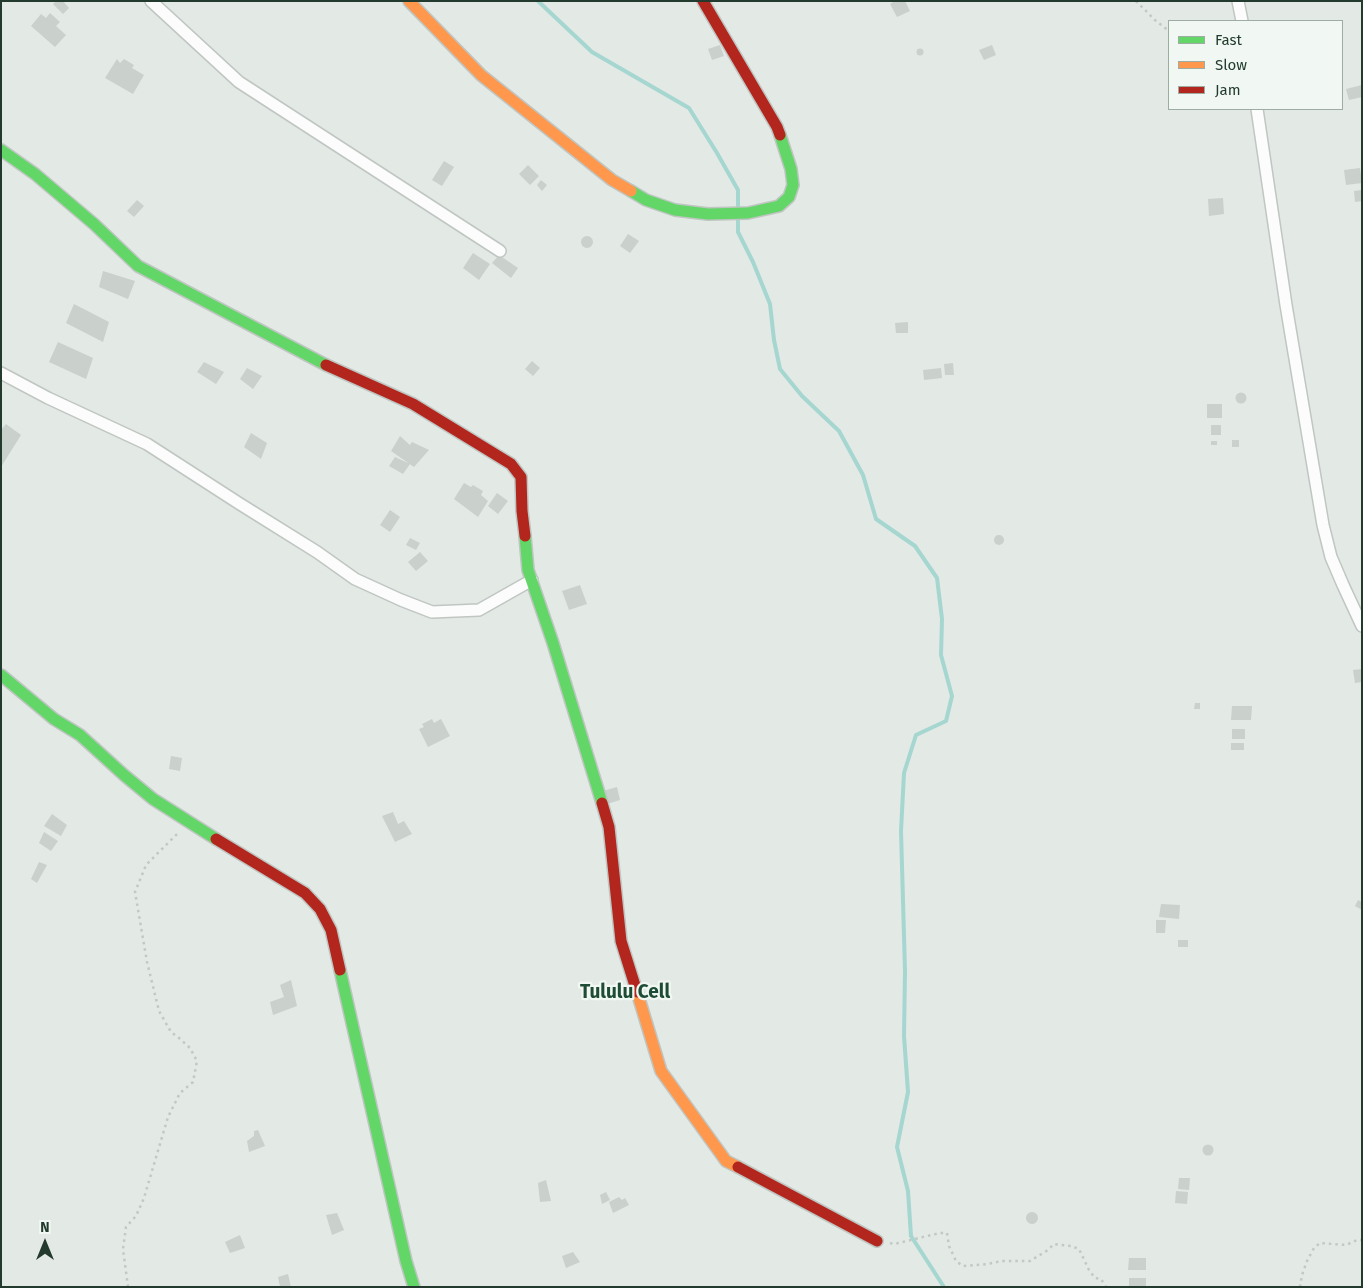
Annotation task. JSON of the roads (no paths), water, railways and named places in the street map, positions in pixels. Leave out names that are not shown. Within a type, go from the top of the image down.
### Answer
[{"type":"street","points":[[151,1],[239,82],[500,251]]},
{"type":"street","points":[[409,1],[481,74],[612,180],[646,200],[675,210],[708,214],[748,213],[779,206],[789,197],[792,185],[791,169],[777,127],[703,1]]},
{"type":"street","points":[[1238,1],[1242,20]]},
{"type":"street","points":[[1257,110],[1286,305],[1324,525],[1331,557],[1362,626]]},
{"type":"street","points":[[1,150],[35,174],[94,224],[138,266],[327,366],[414,404],[512,464],[521,477],[522,511],[528,570],[553,643],[608,826],[621,941],[661,1070],[726,1161],[877,1241]]},
{"type":"street","points":[[1,373],[48,398],[147,444],[318,552],[355,579],[401,600],[432,612],[479,610],[532,580]]},
{"type":"street","points":[[1,675],[54,719],[80,735],[153,799],[305,893],[320,909],[331,930],[406,1261],[414,1287]]},
{"type":"waterway","points":[[538,1],[592,52],[689,108],[738,190],[738,209]]},
{"type":"waterway","points":[[738,218],[738,232],[753,262],[770,304],[774,340],[780,369],[802,396],[839,431],[863,475],[876,519],[915,546],[937,578],[942,619],[941,655],[952,696],[946,721],[916,735],[904,773],[901,831],[905,971],[904,1036],[908,1092],[897,1147],[908,1191],[911,1236],[944,1287]]},
{"type":"district","name":"Tululu Cell","points":[[625,993]]}]
